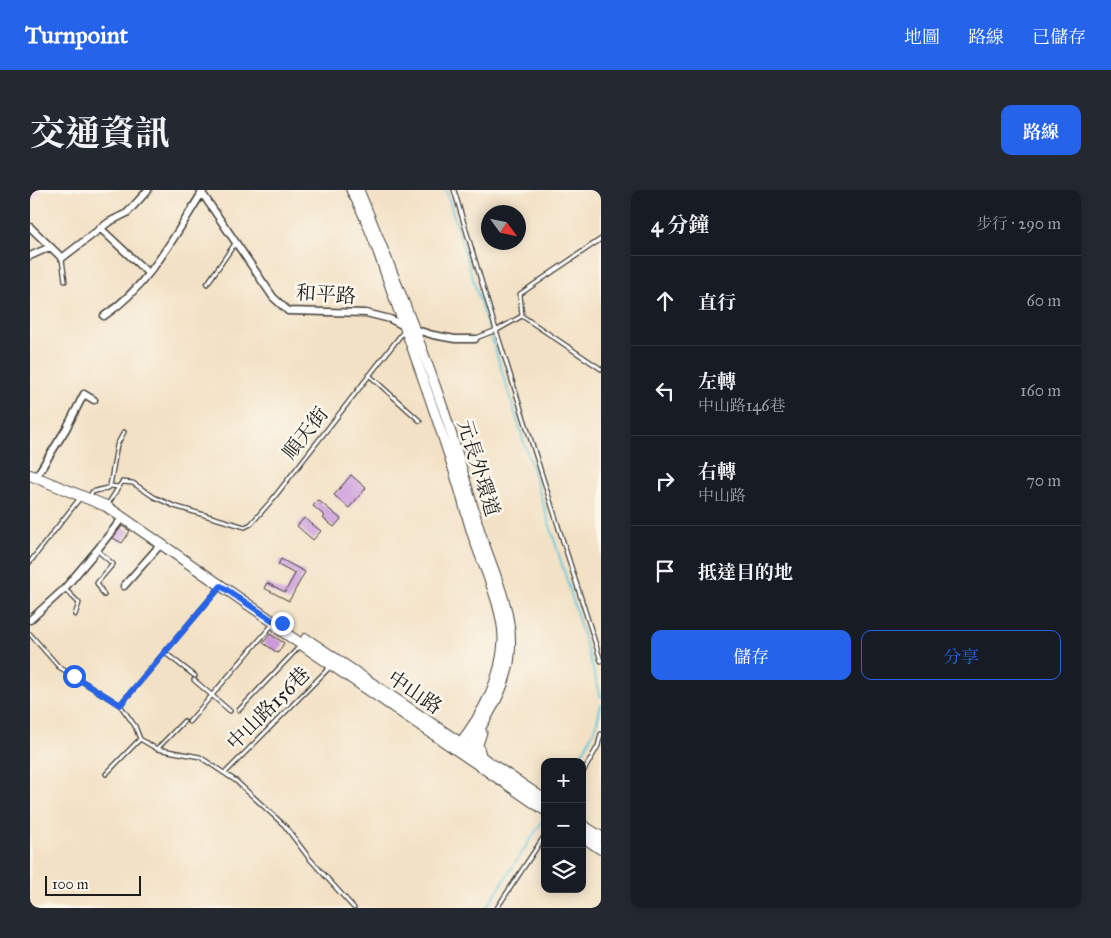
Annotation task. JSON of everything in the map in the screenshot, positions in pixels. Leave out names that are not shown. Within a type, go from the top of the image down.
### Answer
[{"type":"main road","name":"中山路","points":[[33,476],[106,506],[275,622],[282,623],[462,750],[482,758],[532,796]]},
{"type":"main road","name":"中山路","points":[[275,622],[279,629],[332,665],[532,796]]},
{"type":"main road","points":[[532,796],[541,799]]},
{"type":"main road","points":[[532,796],[541,806]]},
{"type":"main road","points":[[586,828],[601,837]]},
{"type":"main road","points":[[586,839],[601,849]]},
{"type":"street","points":[[30,227],[62,258],[100,228],[127,213],[148,190]]},
{"type":"street","name":"元長外環道","points":[[351,190],[408,328],[443,406],[484,542],[507,604],[511,630],[509,663],[500,694],[484,723],[462,750]]},
{"type":"street","name":"元長外環道","points":[[359,190],[408,328],[476,547],[502,619],[501,665],[488,701],[462,750]]},
{"type":"street","points":[[104,316],[114,309],[160,258],[202,191]]},
{"type":"street","name":"和平路","points":[[202,191],[273,297],[288,311],[366,313],[390,319],[408,328],[432,335],[455,339],[476,339]]},
{"type":"street","points":[[100,228],[148,273]]},
{"type":"street","points":[[30,256],[50,247]]},
{"type":"street","points":[[33,476],[66,429],[84,394],[94,400]]},
{"type":"street","points":[[30,620],[64,589],[123,517]]},
{"type":"street","points":[[124,586],[161,544]]},
{"type":"street","points":[[482,758],[478,745],[484,723]]},
{"type":"lane","points":[[454,190],[496,330],[601,661]]},
{"type":"lane","points":[[522,316],[520,294],[601,239]]},
{"type":"lane","points":[[207,284],[237,242]]},
{"type":"lane","points":[[62,258],[65,281]]},
{"type":"lane","points":[[476,339],[522,316]]},
{"type":"lane","points":[[522,316],[601,369]]},
{"type":"lane","name":"順天街","points":[[119,487],[122,482],[133,483],[154,497],[174,506],[244,527],[251,524],[408,328]]},
{"type":"lane","points":[[369,375],[420,421]]},
{"type":"lane","points":[[110,486],[117,445],[124,432]]},
{"type":"lane","points":[[30,562],[85,497],[92,492],[110,486],[119,487],[106,506]]},
{"type":"lane","points":[[97,550],[113,564],[97,583],[104,595]]},
{"type":"lane","points":[[120,705],[221,586]]},
{"type":"lane","points":[[64,589],[79,603],[76,615]]},
{"type":"lane","points":[[157,749],[213,696],[275,622]]},
{"type":"lane","points":[[30,634],[59,667],[120,705],[136,726],[140,739],[157,749],[200,757],[225,773],[286,826],[309,858],[354,908]]},
{"type":"lane","points":[[239,710],[301,644]]},
{"type":"lane","points":[[164,652],[230,711]]},
{"type":"lane","name":"中山路156巷","points":[[225,773],[332,665]]},
{"type":"lane","points":[[586,767],[598,746],[601,734]]},
{"type":"lane","points":[[106,774],[140,739]]},
{"type":"lane","points":[[497,908],[541,841]]},
{"type":"shaded area","points":[[30,190],[44,190],[30,203]]},
{"type":"building","points":[[351,475],[366,488],[349,508],[334,495]]},
{"type":"building","points":[[318,500],[341,519],[334,527],[313,506]]},
{"type":"building","points":[[304,518],[321,531],[313,540],[297,526]]},
{"type":"building","points":[[122,526],[130,531],[122,543],[113,538]]},
{"type":"building","points":[[281,559],[305,572],[289,601],[264,588],[267,583],[285,592],[295,574],[278,565]]},
{"type":"building","points":[[270,634],[284,643],[278,653],[263,643]]},
{"type":"waterway","points":[[446,190],[488,328]]},
{"type":"waterway","points":[[491,336],[601,697]]},
{"type":"waterway","points":[[580,758],[596,726],[601,705]]},
{"type":"waterway","points":[[486,908],[541,823]]},
{"type":"route","points":[[74,676],[120,705],[221,586],[275,622],[282,623]]}]
